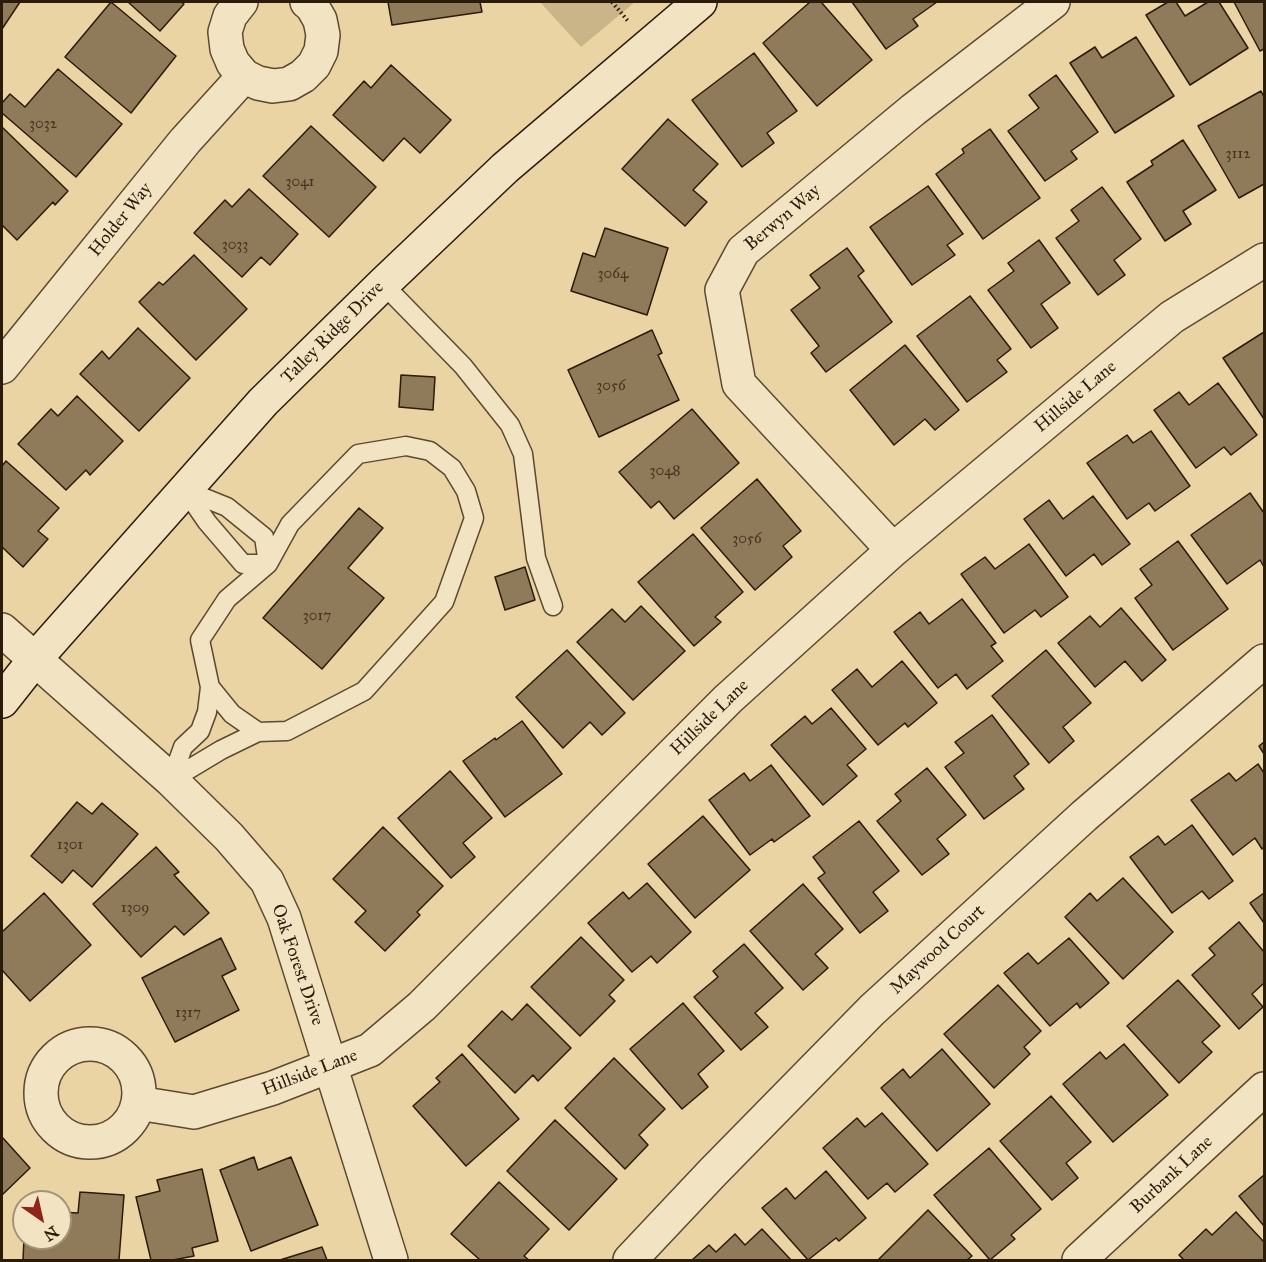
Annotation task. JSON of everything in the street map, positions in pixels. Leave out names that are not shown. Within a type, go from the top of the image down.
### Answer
[{"type":"street","points":[[241,2],[230,16],[225,32],[227,49],[233,63],[244,76],[258,83],[273,86],[289,84],[303,76],[314,65],[321,51],[323,35],[320,20],[307,2]]},
{"type":"street","name":"Talley Ridge Drive","points":[[2,700],[36,658],[263,402],[505,168],[700,2]]},
{"type":"street","name":"Berwyn Way","points":[[893,550],[739,384],[722,290],[743,251],[913,110],[1053,2]]},
{"type":"street","name":"Holder Way","points":[[2,367],[185,141],[244,76]]},
{"type":"street","name":"Hillside Lane","points":[[138,1103],[194,1112],[273,1088],[370,1050],[422,1006],[728,699],[893,550],[1172,317],[1264,260]]},
{"type":"street","name":"Oak Forest Drive","points":[[2,630],[171,780],[229,837],[267,881],[285,918],[391,1260]]},
{"type":"street","name":"Maywood Court","points":[[630,1260],[872,1010],[1084,816],[1264,661]]},
{"type":"street","name":"Burbank Lane","points":[[1079,1260],[1264,1089]]},
{"type":"lane","points":[[383,284],[463,366],[510,425],[523,454],[536,558],[553,606]]},
{"type":"lane","points":[[406,446],[430,452],[452,468],[466,491],[474,518],[444,602],[364,691],[287,730],[258,732],[221,750],[171,780],[183,747],[200,731],[207,712],[210,687],[200,640],[227,599],[268,564],[290,524],[358,454],[406,446]]},
{"type":"lane","points":[[185,490],[227,507],[264,537],[268,564]]},
{"type":"lane","points":[[185,490],[207,522],[243,564],[268,564]]},
{"type":"lane","points":[[210,687],[232,714],[258,732]]},
{"type":"shaded area","points":[[540,2],[635,2],[581,47]]},
{"type":"building","points":[[2,2],[20,2],[2,29]]},
{"type":"building","points":[[111,2],[176,56],[131,113],[65,57]]},
{"type":"building","points":[[128,2],[181,2],[184,4],[160,31]]},
{"type":"building","points":[[388,2],[480,2],[482,12],[392,25]]},
{"type":"building","points":[[810,2],[821,2],[872,60],[817,106],[763,43]]},
{"type":"building","points":[[852,2],[937,2],[913,19],[918,26],[886,49]]},
{"type":"building","points":[[1168,2],[1176,2],[1185,16],[1208,2],[1219,2],[1248,48],[1190,85],[1146,15]]},
{"type":"building","points":[[1234,2],[1264,2],[1264,49],[1260,51]]},
{"type":"building","points":[[1136,37],[1174,96],[1115,133],[1070,63],[1095,47],[1102,58]]},
{"type":"building","points":[[754,53],[797,111],[767,133],[774,143],[742,167],[692,100]]},
{"type":"building","points":[[391,65],[451,120],[420,153],[404,138],[383,161],[333,115],[364,81],[371,88]]},
{"type":"building","points":[[58,69],[122,124],[76,177],[2,113],[2,103],[10,94],[25,107]]},
{"type":"building","points":[[1056,75],[1098,132],[1071,151],[1077,159],[1045,181],[1008,131],[1039,108],[1029,95]]},
{"type":"building","points":[[1261,91],[1264,97],[1264,184],[1239,198],[1198,126]]},
{"type":"building","points":[[668,119],[718,164],[693,190],[707,202],[685,226],[622,169]]},
{"type":"building","points":[[311,126],[376,187],[329,237],[263,176]]},
{"type":"building","points":[[2,127],[68,191],[55,205],[53,202],[17,240],[2,225]]},
{"type":"building","points":[[990,129],[1040,198],[983,239],[936,174],[964,153],[962,149]]},
{"type":"building","points":[[1183,140],[1216,190],[1183,211],[1191,224],[1165,241],[1127,182],[1153,165],[1151,161]]},
{"type":"building","points":[[928,186],[963,234],[947,245],[955,255],[912,285],[870,227]]},
{"type":"building","points":[[1102,187],[1141,239],[1114,260],[1125,275],[1098,295],[1056,238],[1079,221],[1071,210]]},
{"type":"building","points":[[249,189],[298,234],[270,265],[261,257],[242,277],[194,233],[225,200],[232,207]]},
{"type":"building","points":[[605,228],[668,248],[647,315],[571,291],[583,253],[595,257]]},
{"type":"building","points":[[1039,240],[1070,283],[1041,304],[1058,328],[1031,348],[988,290],[1014,271],[1008,263]]},
{"type":"building","points":[[847,248],[864,271],[858,276],[892,322],[826,372],[811,353],[819,346],[791,310],[820,288],[810,275]]},
{"type":"building","points":[[194,255],[247,309],[196,360],[139,302],[159,282],[163,285]]},
{"type":"building","points":[[970,296],[1011,349],[997,360],[1007,372],[967,402],[917,336]]},
{"type":"building","points":[[138,328],[190,378],[139,431],[80,374],[102,351],[109,359]]},
{"type":"building","points":[[652,330],[662,353],[658,355],[679,400],[599,437],[568,370]]},
{"type":"building","points":[[1264,332],[1264,419],[1223,358]]},
{"type":"building","points":[[905,345],[959,410],[935,430],[925,419],[894,445],[850,390]]},
{"type":"building","points":[[401,375],[435,377],[433,410],[399,407]]},
{"type":"building","points":[[1218,383],[1257,435],[1231,455],[1224,447],[1196,468],[1154,410],[1179,392],[1189,405]]},
{"type":"building","points":[[77,396],[123,441],[90,475],[86,470],[66,490],[18,444],[51,409],[58,416]]},
{"type":"building","points":[[692,409],[739,463],[674,519],[659,501],[651,508],[619,472]]},
{"type":"building","points":[[1151,431],[1190,486],[1155,511],[1149,503],[1127,519],[1087,463],[1127,435],[1133,443]]},
{"type":"building","points":[[6,461],[59,508],[38,531],[48,539],[23,567],[2,547],[2,466]]},
{"type":"building","points":[[757,479],[801,531],[783,546],[792,557],[755,590],[701,528]]},
{"type":"building","points":[[1250,493],[1264,513],[1264,567],[1260,560],[1227,584],[1191,535]]},
{"type":"building","points":[[1093,496],[1130,544],[1102,565],[1094,554],[1066,576],[1024,519],[1049,500],[1063,519]]},
{"type":"building","points":[[359,508],[383,528],[348,568],[384,598],[322,669],[263,618]]},
{"type":"building","points":[[693,534],[743,592],[715,617],[721,622],[694,646],[638,582]]},
{"type":"building","points":[[1178,541],[1228,609],[1173,650],[1135,598],[1152,585],[1140,569]]},
{"type":"building","points":[[1029,544],[1068,597],[1041,617],[1035,610],[1004,633],[961,574],[985,557],[995,569]]},
{"type":"building","points":[[525,567],[535,600],[505,610],[495,577]]},
{"type":"building","points":[[962,599],[996,643],[991,646],[1003,661],[967,689],[956,674],[938,688],[894,632],[920,612],[929,624]]},
{"type":"building","points":[[641,606],[685,651],[633,700],[577,642],[612,609],[625,622]]},
{"type":"building","points":[[1121,608],[1166,660],[1142,681],[1125,661],[1095,687],[1058,643],[1090,616],[1100,627]]},
{"type":"building","points":[[567,650],[625,713],[602,735],[590,722],[563,748],[516,697]]},
{"type":"building","points":[[1046,650],[1091,703],[1063,727],[1074,741],[1049,763],[992,696]]},
{"type":"building","points":[[902,661],[937,703],[908,727],[905,723],[878,745],[832,690],[857,669],[872,687]]},
{"type":"building","points":[[831,708],[866,749],[847,765],[857,776],[823,805],[771,745],[805,716],[812,724]]},
{"type":"building","points":[[992,715],[1029,764],[1014,776],[1024,789],[984,819],[945,767],[964,753],[955,742]]},
{"type":"building","points":[[522,721],[562,774],[505,817],[463,761]]},
{"type":"building","points":[[1264,742],[1264,754],[1259,746]]},
{"type":"building","points":[[1258,764],[1264,773],[1264,847],[1262,849],[1255,838],[1233,855],[1191,800],[1229,773],[1236,781]]},
{"type":"building","points":[[771,765],[810,816],[774,842],[772,839],[750,855],[709,800],[744,773],[750,781]]},
{"type":"building","points":[[927,768],[966,815],[937,839],[949,854],[922,875],[877,821],[901,801],[895,794]]},
{"type":"building","points":[[450,771],[492,818],[463,843],[475,857],[451,878],[398,818]]},
{"type":"building","points":[[77,802],[92,814],[102,803],[138,834],[92,887],[73,870],[62,883],[31,856]]},
{"type":"building","points":[[703,816],[750,870],[695,918],[648,864]]},
{"type":"building","points":[[859,821],[899,871],[873,892],[888,911],[860,933],[818,878],[825,873],[813,857]]},
{"type":"building","points":[[1192,825],[1233,881],[1209,899],[1202,891],[1172,913],[1130,857],[1158,836],[1165,845]]},
{"type":"building","points":[[383,827],[443,886],[417,912],[420,915],[385,951],[355,922],[366,911],[333,879]]},
{"type":"building","points":[[156,847],[179,872],[174,875],[209,913],[184,935],[175,926],[141,957],[93,904]]},
{"type":"building","points":[[1123,878],[1173,932],[1123,979],[1065,917],[1090,893],[1097,901]]},
{"type":"building","points":[[647,883],[691,932],[657,963],[651,956],[632,972],[588,923],[623,892],[629,899]]},
{"type":"building","points":[[803,884],[843,929],[815,954],[828,968],[803,990],[750,931]]},
{"type":"building","points":[[44,893],[91,945],[30,1001],[2,970],[2,932]]},
{"type":"building","points":[[1264,893],[1264,923],[1250,903]]},
{"type":"building","points":[[1239,922],[1264,952],[1264,983],[1252,994],[1263,1007],[1239,1029],[1192,975],[1215,955],[1209,948]]},
{"type":"building","points":[[581,937],[624,980],[609,995],[615,1001],[580,1036],[531,987]]},
{"type":"building","points":[[221,938],[236,969],[222,976],[239,1010],[175,1042],[142,978]]},
{"type":"building","points":[[1069,938],[1109,983],[1080,1008],[1077,1003],[1050,1026],[1004,973],[1028,953],[1038,964]]},
{"type":"building","points":[[744,944],[783,988],[755,1013],[768,1027],[741,1050],[694,997],[718,977],[713,971]]},
{"type":"building","points":[[1178,980],[1220,1026],[1202,1042],[1212,1052],[1179,1083],[1127,1026]]},
{"type":"building","points":[[998,985],[1041,1031],[1024,1047],[1030,1054],[994,1088],[944,1034]]},
{"type":"building","points":[[683,1003],[724,1051],[698,1074],[708,1087],[682,1109],[630,1049]]},
{"type":"building","points":[[527,1004],[571,1048],[538,1081],[533,1075],[515,1093],[468,1046],[502,1011],[512,1020]]},
{"type":"building","points":[[1124,1044],[1168,1095],[1113,1142],[1063,1084],[1100,1052],[1106,1059]]},
{"type":"building","points":[[942,1049],[990,1104],[937,1151],[881,1088],[903,1069],[910,1078]]},
{"type":"building","points":[[462,1054],[519,1119],[466,1166],[413,1106],[440,1082],[436,1078]]},
{"type":"building","points":[[614,1058],[665,1109],[639,1135],[648,1145],[625,1169],[565,1108]]},
{"type":"building","points":[[1051,1096],[1091,1142],[1066,1163],[1078,1178],[1052,1200],[1000,1141]]},
{"type":"building","points":[[882,1113],[928,1164],[895,1192],[887,1183],[868,1199],[823,1148],[857,1118],[865,1127]]},
{"type":"building","points":[[555,1120],[617,1179],[569,1230],[507,1171]]},
{"type":"building","points":[[2,1137],[30,1168],[2,1195]]},
{"type":"building","points":[[989,1148],[1041,1209],[1011,1235],[1015,1239],[990,1260],[934,1195]]},
{"type":"building","points":[[254,1157],[258,1170],[291,1157],[318,1225],[251,1251],[220,1170]]},
{"type":"building","points":[[202,1169],[218,1241],[192,1248],[194,1256],[173,1260],[151,1260],[136,1197],[160,1191],[157,1180]]},
{"type":"building","points":[[826,1171],[866,1218],[839,1241],[836,1238],[808,1260],[762,1208],[786,1188],[795,1199]]},
{"type":"building","points":[[1264,1175],[1264,1226],[1239,1196]]},
{"type":"building","points":[[499,1182],[549,1229],[524,1256],[529,1260],[480,1260],[451,1234]]},
{"type":"building","points":[[80,1192],[124,1195],[119,1260],[23,1260],[23,1250],[72,1250],[72,1213],[78,1213]]},
{"type":"building","points":[[928,1210],[972,1256],[967,1260],[878,1260]]},
{"type":"building","points":[[1236,1212],[1264,1242],[1264,1260],[1184,1260],[1179,1255],[1206,1229],[1212,1235]]},
{"type":"building","points":[[762,1229],[791,1260],[692,1260],[709,1245],[716,1252],[735,1234],[745,1245]]},
{"type":"building","points":[[322,1247],[327,1260],[280,1260]]}]
